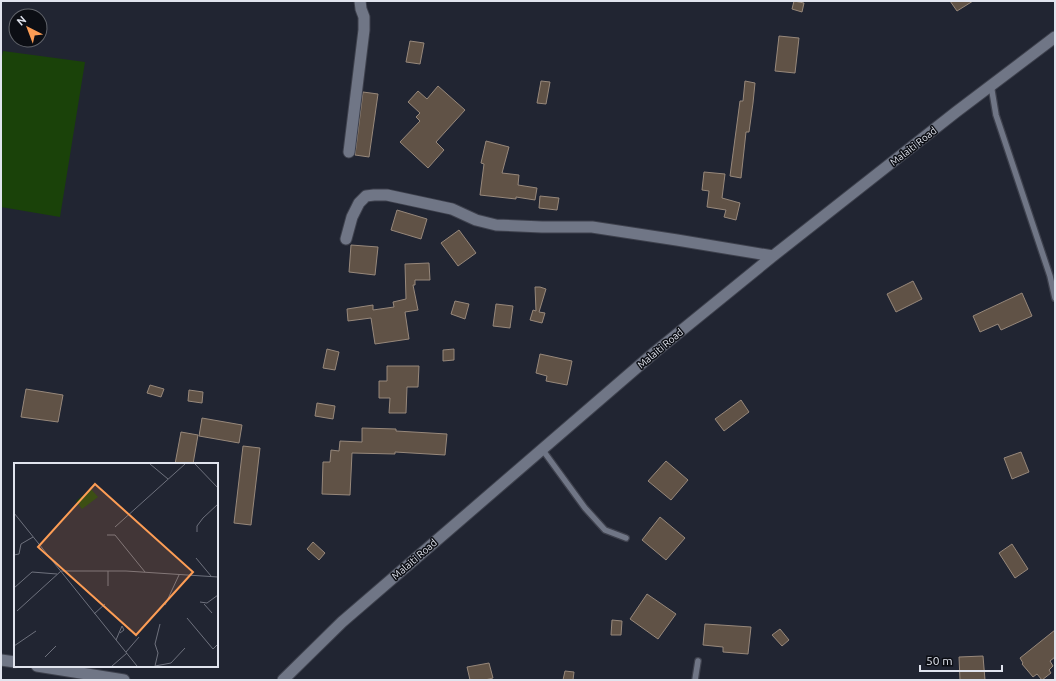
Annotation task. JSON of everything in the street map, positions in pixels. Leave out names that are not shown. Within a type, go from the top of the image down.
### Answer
[{"type":"street","points":[[349,152],[364,30],[364,17],[360,1]]},
{"type":"street","name":"Malaiti Road","points":[[283,680],[342,622],[655,352],[773,256],[991,85],[1055,37]]},
{"type":"street","points":[[346,239],[352,217],[359,203],[366,196],[387,195],[452,209],[476,220],[496,225],[592,227],[773,256]]},
{"type":"street","points":[[1,660],[14,662]]},
{"type":"street","points":[[43,667],[124,680]]},
{"type":"lane","points":[[991,85],[996,115],[1047,269],[1055,298]]},
{"type":"lane","points":[[542,449],[585,508],[605,530],[626,538]]},
{"type":"lane","points":[[696,680],[698,661]]},
{"type":"green space","points":[[3,51],[85,62],[60,217],[1,207],[1,61]]},
{"type":"building","points":[[794,1],[804,3],[802,12],[792,9]]},
{"type":"building","points":[[950,1],[973,1],[957,11]]},
{"type":"building","points":[[779,36],[799,38],[795,73],[775,71]]},
{"type":"building","points":[[410,41],[424,43],[420,64],[406,62]]},
{"type":"building","points":[[541,81],[550,82],[546,104],[537,103]]},
{"type":"building","points":[[745,81],[755,83],[749,132],[746,132],[741,178],[730,176],[740,101],[743,101]]},
{"type":"building","points":[[438,86],[465,110],[436,142],[444,150],[428,168],[400,142],[420,121],[416,117],[420,113],[408,102],[418,91],[427,99]]},
{"type":"building","points":[[363,92],[378,94],[369,157],[355,155]]},
{"type":"building","points":[[486,141],[509,147],[502,173],[519,175],[518,185],[537,188],[535,200],[516,197],[516,199],[480,195],[484,164],[481,163]]},
{"type":"building","points":[[704,172],[725,174],[722,198],[740,203],[736,220],[724,217],[726,210],[707,207],[709,191],[702,190]]},
{"type":"building","points":[[540,196],[559,198],[557,210],[539,208]]},
{"type":"building","points":[[397,210],[427,219],[421,239],[391,230]]},
{"type":"building","points":[[459,230],[476,253],[458,266],[441,243]]},
{"type":"building","points":[[351,245],[378,247],[375,275],[349,272]]},
{"type":"building","points":[[429,263],[430,280],[415,280],[415,285],[413,285],[418,310],[405,312],[409,339],[375,344],[371,318],[348,321],[347,309],[373,305],[373,310],[394,307],[393,302],[406,299],[405,264]]},
{"type":"building","points":[[913,281],[922,299],[896,312],[887,294]]},
{"type":"building","points":[[535,287],[546,289],[539,312],[545,313],[542,323],[530,320],[533,310],[536,311]]},
{"type":"building","points":[[1022,293],[1032,316],[1001,330],[998,324],[980,332],[973,316]]},
{"type":"building","points":[[455,301],[469,304],[465,319],[451,314]]},
{"type":"building","points":[[496,304],[513,306],[510,328],[493,326]]},
{"type":"building","points":[[327,349],[339,352],[335,370],[323,368]]},
{"type":"building","points":[[454,349],[454,360],[443,361],[443,350]]},
{"type":"building","points":[[540,354],[572,361],[567,385],[546,381],[547,376],[536,373]]},
{"type":"building","points":[[387,366],[419,366],[418,387],[407,387],[406,413],[389,413],[390,398],[379,398],[379,381],[387,381]]},
{"type":"building","points":[[150,385],[164,389],[161,397],[147,393]]},
{"type":"building","points":[[26,389],[63,395],[58,422],[21,417]]},
{"type":"building","points":[[189,390],[203,392],[202,403],[188,401]]},
{"type":"building","points":[[741,400],[749,412],[724,431],[715,419]]},
{"type":"building","points":[[317,403],[335,406],[333,419],[315,416]]},
{"type":"building","points":[[202,418],[242,425],[239,443],[199,436]]},
{"type":"building","points":[[362,428],[396,429],[396,431],[447,434],[445,455],[395,452],[395,454],[352,453],[350,495],[322,494],[323,462],[330,462],[331,450],[339,451],[340,441],[362,442]]},
{"type":"building","points":[[181,432],[198,435],[193,463],[175,463]]},
{"type":"building","points":[[243,446],[260,448],[251,525],[234,523]]},
{"type":"building","points":[[1021,452],[1029,472],[1012,479],[1004,458]]},
{"type":"building","points":[[666,461],[688,480],[671,500],[648,481]]},
{"type":"building","points":[[660,517],[685,538],[666,560],[642,540]]},
{"type":"building","points":[[313,542],[325,553],[319,560],[307,549]]},
{"type":"building","points":[[1012,544],[1028,569],[1015,578],[999,553]]},
{"type":"building","points":[[647,594],[676,614],[658,639],[630,619]]},
{"type":"building","points":[[612,620],[622,621],[621,635],[611,635]]},
{"type":"building","points":[[705,624],[751,627],[748,654],[723,652],[723,647],[703,645]]},
{"type":"building","points":[[780,629],[789,640],[782,646],[772,635]]},
{"type":"building","points":[[1055,630],[1055,657],[1050,661],[1053,666],[1049,670],[1051,673],[1042,680],[1037,674],[1033,677],[1022,664],[1023,663],[1020,658]]},
{"type":"building","points":[[983,656],[985,680],[960,680],[959,657]]},
{"type":"building","points":[[489,663],[493,678],[485,680],[470,680],[467,667]]},
{"type":"building","points":[[565,671],[574,672],[573,680],[563,680]]}]
